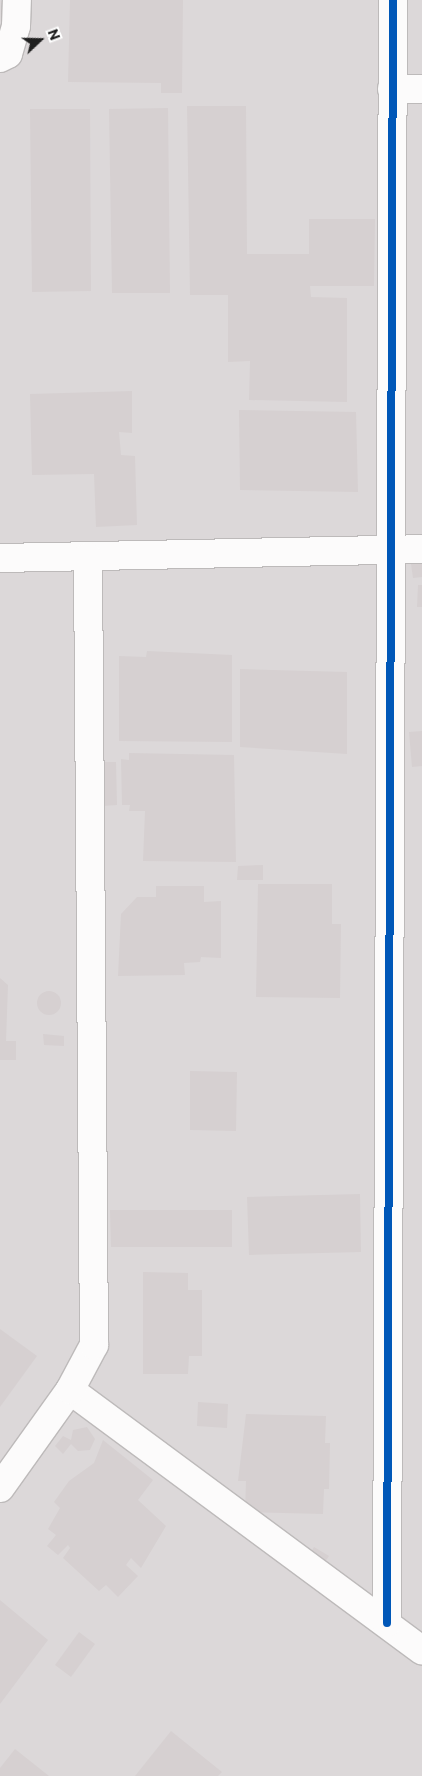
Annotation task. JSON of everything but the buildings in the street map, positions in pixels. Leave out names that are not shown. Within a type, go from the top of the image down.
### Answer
[{"type":"street","points":[[0,58],[8,54],[16,26],[17,0]]},
{"type":"street","points":[[387,1623],[393,0]]},
{"type":"street","points":[[392,89],[422,89]]},
{"type":"street","points":[[0,558],[422,550]]},
{"type":"street","points":[[0,1488],[70,1390],[94,1344],[88,557]]},
{"type":"street","points":[[70,1390],[422,1650]]},
{"type":"shaded area","points":[[0,0],[422,0],[422,1776],[0,1776]]},
{"type":"cycle path","points":[[387,1623],[393,0]]}]
